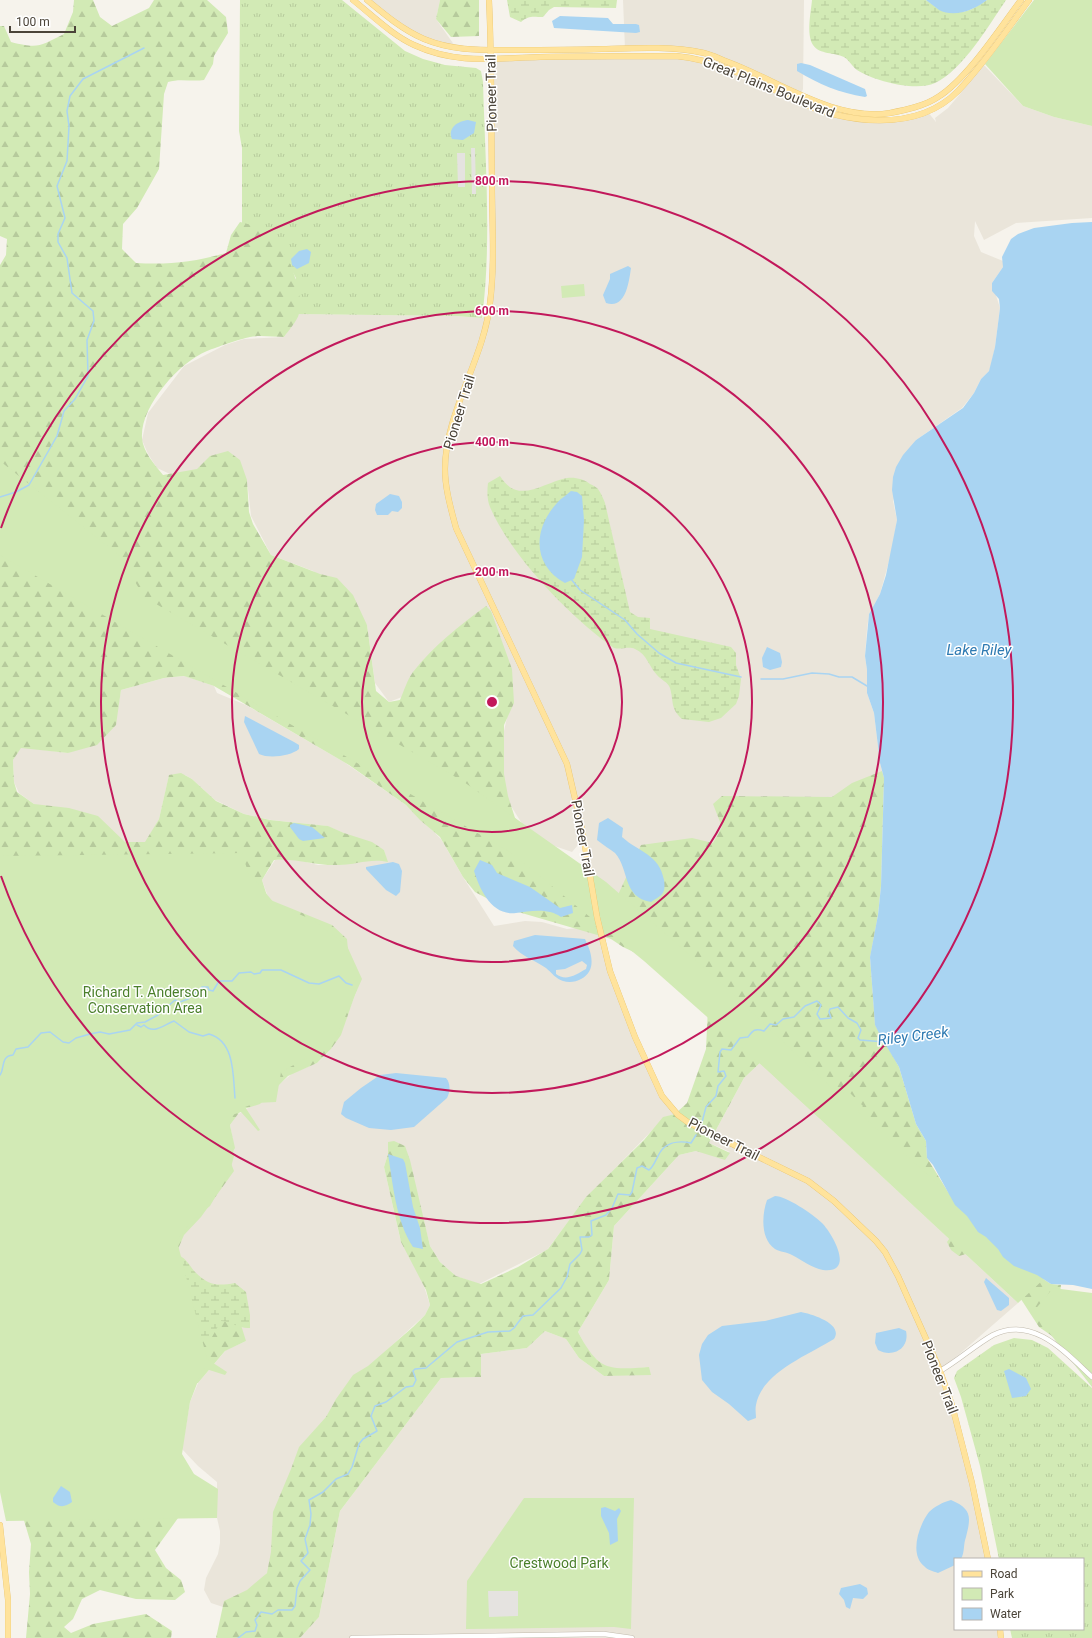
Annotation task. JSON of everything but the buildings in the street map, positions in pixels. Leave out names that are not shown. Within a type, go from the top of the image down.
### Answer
[{"type":"main road","name":"Great Plains Boulevard","points":[[353,0],[413,45],[452,57],[491,60],[537,57],[676,56],[699,58],[744,75],[802,103],[836,116],[868,121],[893,119],[934,109],[957,92],[1000,39],[1028,0]]},
{"type":"main road","name":"Great Plains Boulevard","points":[[368,0],[400,26],[424,39],[450,48],[480,51],[638,48],[674,49],[705,53],[748,69],[825,105],[859,113],[888,113],[912,108],[938,98],[952,86],[988,44],[1021,0]]},
{"type":"main road","name":"Pioneer Trail","points":[[489,0],[491,60],[492,246],[490,302],[486,329],[453,424],[447,447],[445,469],[449,501],[456,528],[567,764],[575,793],[597,917],[610,971],[635,1037],[662,1096],[678,1115],[689,1123],[808,1181],[866,1231],[885,1252],[892,1263],[940,1371],[957,1422],[988,1558]]},
{"type":"main road","points":[[0,1525],[8,1600],[8,1638]]},
{"type":"street","points":[[940,1371],[994,1335],[1018,1330],[1033,1332],[1050,1340],[1092,1377]]},
{"type":"street","points":[[352,1638],[604,1634],[632,1638]]},
{"type":"shaded area","points":[[367,0],[440,0],[436,19],[457,49],[425,39]]},
{"type":"shaded area","points":[[623,0],[804,0],[803,89],[801,94],[709,54],[625,49]]},
{"type":"shaded area","points":[[676,56],[717,64],[802,103],[845,118],[885,120],[927,111],[936,122],[935,118],[948,108],[960,94],[982,63],[1023,106],[1054,117],[1092,126],[1092,218],[1016,223],[984,240],[975,221],[974,236],[981,252],[1003,261],[1003,267],[992,283],[1000,308],[991,366],[989,371],[981,379],[974,393],[962,408],[916,440],[893,501],[897,520],[892,550],[880,594],[869,614],[865,656],[867,670],[867,693],[874,713],[880,763],[884,778],[877,923],[870,960],[873,1004],[894,1056],[926,1156],[948,1192],[597,891],[583,839],[572,852],[531,838],[499,787],[504,759],[504,731],[513,691],[419,665],[402,697],[389,702],[375,683],[367,625],[313,571],[271,555],[251,516],[247,480],[170,474],[157,468],[148,454],[142,440],[148,413],[184,366],[225,345],[244,339],[284,337],[299,314],[456,316],[482,318],[489,313],[491,60]]},
{"type":"shaded area","points":[[471,148],[475,148],[476,194],[472,194]]},
{"type":"shaded area","points":[[457,153],[465,153],[465,187],[458,187]]},
{"type":"shaded area","points":[[185,676],[214,686],[217,693],[246,705],[344,762],[406,805],[441,839],[494,926],[525,921],[542,922],[567,929],[599,926],[609,967],[656,1084],[675,1114],[665,1117],[602,1182],[574,1214],[547,1250],[479,1284],[456,1276],[440,1262],[430,1246],[406,1150],[388,1154],[384,1167],[400,1238],[423,1283],[430,1305],[425,1315],[388,1349],[280,1559],[232,1610],[211,1603],[204,1590],[206,1578],[218,1554],[220,1543],[220,1531],[217,1518],[217,1482],[198,1466],[182,1449],[190,1402],[198,1383],[226,1350],[246,1341],[171,1247],[233,1140],[230,1125],[237,1115],[256,1103],[293,1073],[317,1063],[326,1055],[333,1046],[343,1027],[356,992],[281,905],[269,900],[262,880],[275,860],[294,859],[318,865],[340,865],[376,859],[387,861],[384,850],[327,826],[271,820],[244,814],[215,800],[192,779],[185,775],[169,776],[159,819],[146,842],[125,842],[34,804],[19,793],[14,782],[13,760],[21,747],[68,753],[115,725],[121,690],[164,678]]},
{"type":"shaded area","points":[[760,1063],[1018,1303],[940,1371],[955,1416],[988,1558],[954,1558],[954,1630],[1000,1630],[1002,1638],[300,1638],[319,1617],[340,1511],[441,1378],[481,1377],[481,1354],[527,1348],[545,1331],[566,1339],[579,1358],[604,1376],[649,1367],[617,1370],[606,1367],[590,1354],[578,1332],[609,1280],[614,1226],[679,1155],[696,1151],[730,1152],[709,1143],[744,1078]]},
{"type":"shaded area","points":[[488,1591],[518,1591],[518,1616],[489,1617]]},
{"type":"green space","points":[[74,0],[93,0],[100,17],[112,26],[149,8],[154,0],[207,0],[226,17],[228,33],[214,56],[213,64],[204,80],[177,80],[168,82],[164,94],[159,169],[137,208],[123,224],[122,249],[136,263],[171,263],[192,261],[214,256],[226,253],[231,235],[240,222],[262,231],[279,246],[291,266],[299,295],[300,305],[298,317],[284,337],[250,337],[207,351],[184,365],[163,387],[147,413],[143,426],[143,443],[153,463],[163,475],[197,469],[210,456],[228,451],[240,460],[247,480],[249,512],[253,524],[271,555],[320,574],[337,578],[353,595],[367,625],[376,691],[389,702],[400,700],[409,678],[429,653],[447,636],[486,606],[491,611],[512,669],[514,703],[504,725],[504,774],[508,796],[515,818],[531,838],[617,897],[641,845],[692,838],[713,843],[722,827],[713,804],[722,796],[832,797],[852,783],[882,771],[884,778],[881,886],[878,915],[870,957],[875,1025],[899,1067],[916,1124],[926,1141],[927,1158],[948,1192],[1037,1275],[1051,1284],[1061,1285],[1055,1338],[1039,1327],[1017,1293],[966,1254],[959,1256],[951,1250],[947,1242],[952,1235],[807,1107],[760,1063],[744,1078],[709,1143],[730,1153],[725,1160],[696,1151],[679,1155],[614,1226],[609,1280],[578,1332],[585,1345],[599,1361],[614,1368],[649,1367],[651,1375],[604,1376],[579,1358],[566,1339],[545,1331],[527,1348],[481,1354],[481,1377],[441,1378],[340,1511],[319,1617],[300,1638],[216,1638],[224,1601],[247,1590],[267,1573],[271,1552],[273,1512],[299,1447],[326,1417],[336,1399],[353,1375],[368,1366],[413,1327],[425,1315],[430,1305],[426,1290],[401,1242],[384,1167],[388,1154],[388,1142],[394,1141],[405,1146],[410,1160],[430,1246],[440,1262],[456,1276],[481,1284],[518,1267],[548,1249],[586,1197],[644,1140],[663,1117],[675,1114],[687,1103],[706,1049],[708,1007],[674,971],[623,947],[611,939],[505,908],[475,892],[463,877],[440,837],[420,820],[406,805],[349,765],[214,686],[184,676],[164,678],[121,690],[116,725],[97,745],[68,753],[21,748],[13,760],[14,782],[17,792],[34,804],[69,808],[98,816],[125,842],[145,842],[159,819],[169,775],[181,773],[192,779],[216,801],[244,814],[270,820],[328,826],[372,842],[384,850],[388,862],[369,861],[345,865],[330,865],[291,860],[274,860],[262,880],[268,899],[332,925],[347,939],[348,950],[357,971],[357,989],[341,1035],[331,1049],[317,1063],[288,1076],[260,1104],[241,1110],[230,1125],[235,1148],[229,1158],[234,1171],[201,1217],[184,1235],[170,1268],[218,1317],[241,1325],[246,1341],[225,1351],[198,1383],[157,1385],[186,1507],[155,1550],[166,1568],[181,1580],[185,1592],[175,1600],[136,1599],[100,1590],[82,1599],[73,1619],[64,1627],[71,1633],[93,1624],[146,1614],[172,1631],[171,1638],[26,1638],[30,1594],[29,1572],[31,1544],[23,1517],[0,1258],[0,265],[6,255],[7,239],[0,236],[0,26],[4,26],[11,42],[34,46],[44,44],[64,34],[73,12]]},
{"type":"green space","points":[[240,0],[342,0],[405,51],[423,59],[445,65],[476,68],[481,71],[483,82],[487,230],[487,260],[482,318],[456,316],[295,314],[288,291],[296,278],[282,253],[242,241],[242,148],[239,131]]},
{"type":"green space","points":[[440,0],[479,0],[479,36],[451,37],[436,19]]},
{"type":"green space","points":[[507,0],[617,0],[616,8],[554,7],[543,17],[529,17],[521,22],[510,17]]},
{"type":"green space","points":[[812,0],[926,0],[940,10],[963,12],[972,9],[987,0],[1006,0],[975,46],[956,68],[935,83],[906,86],[884,81],[864,74],[857,70],[844,57],[823,52],[816,48],[813,45],[810,35]]},
{"type":"green space","points":[[1034,0],[1092,0],[1092,126],[1054,117],[1023,106],[985,64]]},
{"type":"green space","points":[[584,284],[585,296],[562,298],[561,286]]},
{"type":"green space","points":[[0,461],[120,556],[144,597],[464,782],[606,882],[715,977],[840,1096],[847,1090],[863,1106],[858,1112],[1044,1279],[1018,1303],[776,1078],[644,961],[510,852],[0,555]]},
{"type":"green space","points":[[500,476],[507,485],[515,490],[532,490],[567,478],[582,480],[598,489],[605,503],[630,612],[638,617],[650,618],[650,629],[731,647],[736,653],[736,665],[741,679],[739,696],[736,704],[721,718],[709,722],[682,719],[674,708],[669,686],[654,672],[645,657],[639,651],[632,648],[614,648],[597,636],[544,585],[512,545],[499,526],[488,501],[488,483]]},
{"type":"green space","name":"Richard T. Anderson Conservation Area","points":[[242,853],[248,872],[275,904],[313,920],[347,946],[362,979],[337,1035],[319,1051],[281,1072],[276,1102],[256,1103],[245,1107],[260,1130],[258,1131],[241,1112],[232,1115],[229,1123],[234,1156],[230,1171],[210,1206],[190,1222],[177,1241],[207,1359],[227,1372],[225,1375],[203,1368],[190,1402],[182,1454],[194,1474],[218,1489],[217,1518],[6,1521],[0,1492],[0,856]]},
{"type":"green space","points":[[178,1255],[186,1260],[195,1272],[205,1280],[219,1285],[235,1283],[246,1292],[250,1315],[250,1328],[221,1321],[212,1337],[198,1344]]},
{"type":"green space","points":[[1053,1288],[1092,1293],[1092,1387],[1033,1312]]},
{"type":"green space","points":[[1014,1338],[1032,1340],[1048,1348],[1092,1388],[1092,1638],[1012,1638],[1010,1630],[1084,1630],[1084,1558],[999,1558],[980,1466],[961,1397],[954,1378],[957,1371],[994,1345]]},
{"type":"green space","name":"Crestwood Park","points":[[524,1498],[634,1498],[631,1629],[614,1627],[466,1629],[467,1581]]},
{"type":"water","points":[[926,0],[987,0],[970,10],[951,13],[939,10]]},
{"type":"water","points":[[560,16],[608,18],[613,24],[639,25],[640,32],[554,28],[552,21]]},
{"type":"water","points":[[801,63],[810,65],[865,89],[867,96],[865,97],[846,93],[813,80],[797,71],[797,64]]},
{"type":"water","points":[[468,120],[476,122],[474,133],[463,140],[452,139],[452,128],[461,122]]},
{"type":"water","name":"Lake Riley","points":[[1092,222],[1092,1289],[1073,1285],[1051,1284],[1037,1275],[1014,1266],[1003,1257],[998,1249],[986,1237],[978,1232],[967,1216],[955,1205],[933,1165],[927,1158],[926,1141],[916,1124],[899,1067],[875,1025],[870,957],[878,915],[881,886],[884,778],[880,763],[874,713],[867,693],[867,670],[865,656],[869,614],[880,594],[886,575],[897,520],[892,490],[893,477],[896,467],[903,455],[916,440],[963,408],[974,393],[981,379],[989,371],[995,347],[1000,308],[999,299],[992,291],[992,283],[1003,267],[1002,257],[1011,239],[1018,234],[1034,228]]},
{"type":"water","points":[[307,249],[311,252],[309,263],[297,269],[292,265],[291,259],[299,251]]},
{"type":"water","points":[[628,266],[631,268],[625,293],[618,302],[613,304],[606,303],[603,295],[610,279],[610,274]]},
{"type":"water","points":[[571,491],[577,492],[582,496],[584,520],[582,557],[574,579],[565,583],[546,567],[542,557],[540,535],[543,524],[549,513],[559,501]]},
{"type":"water","points":[[390,494],[399,496],[402,502],[402,508],[398,512],[392,511],[388,515],[377,515],[375,510],[376,504]]},
{"type":"water","points":[[767,647],[780,653],[782,662],[781,667],[770,670],[763,667],[762,658]]},
{"type":"water","points":[[245,716],[299,745],[299,749],[280,756],[263,756],[259,754],[244,722]]},
{"type":"water","points":[[608,818],[623,828],[622,837],[648,855],[658,865],[664,880],[664,891],[660,896],[651,902],[635,895],[628,882],[620,860],[615,853],[597,840],[599,823]]},
{"type":"water","points":[[294,823],[312,827],[325,838],[303,841],[299,839],[290,827],[290,825]]},
{"type":"water","points":[[480,860],[492,865],[497,873],[530,887],[560,908],[572,905],[573,913],[561,917],[545,911],[508,913],[500,910],[488,900],[474,871]]},
{"type":"water","points":[[393,862],[399,864],[402,871],[400,892],[396,896],[386,890],[366,869],[366,867]]},
{"type":"water","points":[[535,935],[585,939],[590,950],[592,961],[591,967],[586,976],[579,980],[570,982],[563,981],[546,968],[516,950],[513,946],[514,941]],"holes":[[[582,961],[587,965],[586,969],[568,977],[556,974],[556,970],[565,969]]]},
{"type":"water","points":[[396,1073],[446,1078],[450,1088],[447,1098],[414,1127],[391,1130],[369,1128],[346,1118],[341,1114],[344,1102],[361,1088],[380,1075]]},
{"type":"water","points":[[388,1154],[403,1159],[405,1163],[413,1207],[420,1228],[423,1249],[413,1247],[407,1237],[396,1202]]},
{"type":"water","points":[[775,1196],[786,1199],[799,1206],[822,1223],[831,1235],[839,1252],[840,1260],[838,1266],[833,1270],[819,1269],[790,1254],[777,1250],[770,1245],[765,1233],[763,1219],[767,1200]]},
{"type":"water","points":[[986,1278],[1009,1298],[1009,1305],[1001,1311],[997,1310],[984,1282]]},
{"type":"water","points":[[801,1312],[819,1317],[831,1324],[835,1329],[836,1334],[834,1339],[800,1358],[767,1383],[760,1394],[756,1407],[756,1418],[748,1421],[729,1404],[712,1392],[702,1380],[699,1355],[702,1344],[708,1335],[722,1326],[765,1321]]},
{"type":"water","points":[[899,1328],[906,1331],[907,1337],[903,1347],[889,1353],[878,1350],[875,1343],[876,1333]]},
{"type":"water","points":[[1009,1369],[1026,1378],[1031,1389],[1026,1396],[1012,1398],[1004,1371]]},
{"type":"water","points":[[61,1486],[70,1492],[72,1502],[62,1506],[53,1502],[53,1498]]},
{"type":"water","points":[[951,1500],[963,1507],[968,1514],[969,1524],[961,1558],[954,1558],[954,1565],[938,1573],[925,1567],[919,1561],[916,1547],[919,1532],[925,1518],[933,1508]]},
{"type":"water","points":[[605,1507],[615,1511],[619,1508],[621,1511],[617,1519],[618,1541],[610,1545],[609,1533],[601,1516],[601,1508]]},
{"type":"water","points":[[860,1584],[867,1588],[868,1594],[863,1599],[853,1598],[850,1609],[846,1607],[844,1600],[839,1594],[841,1588]]},
{"type":"waterway","points":[[0,497],[16,492],[29,485],[57,436],[64,411],[75,399],[88,376],[87,340],[94,321],[93,311],[72,293],[67,258],[58,242],[58,234],[65,218],[57,186],[67,161],[69,126],[67,111],[70,96],[83,79],[144,48]]},
{"type":"waterway","points":[[571,579],[580,590],[625,620],[637,634],[659,653],[676,663],[741,677]]},
{"type":"waterway","points":[[761,679],[783,679],[812,673],[829,674],[839,677],[852,677],[867,686]]},
{"type":"waterway","points":[[0,1075],[4,1060],[13,1055],[16,1049],[28,1047],[41,1033],[50,1032],[63,1042],[69,1043],[76,1038],[90,1034],[100,1032],[109,1034],[130,1030],[137,1023],[145,1022],[158,1015],[175,1000],[180,1002],[188,999],[202,987],[208,987],[209,990],[213,991],[219,981],[232,981],[239,973],[251,972],[254,974],[260,973],[262,970],[281,970],[309,983],[319,984],[339,976],[346,983],[352,985]]},
{"type":"waterway","name":"Riley Creek","points":[[702,1122],[706,1107],[716,1096],[718,1086],[726,1076],[724,1071],[718,1072],[720,1052],[722,1049],[731,1050],[740,1038],[748,1037],[754,1030],[764,1031],[770,1024],[776,1025],[783,1019],[794,1017],[805,1006],[817,1001],[821,1005],[817,1014],[820,1019],[831,1018],[829,1012],[830,1009],[838,1007],[848,1018],[857,1023],[861,1030],[858,1038],[860,1040],[885,1042]]},
{"type":"waterway","points":[[137,1025],[141,1027],[144,1025],[148,1028],[155,1029],[174,1021],[189,1032],[203,1036],[209,1034],[218,1038],[224,1044],[231,1060],[235,1098]]},
{"type":"waterway","name":"Riley Creek","points":[[238,1638],[246,1632],[255,1631],[257,1625],[255,1620],[261,1612],[272,1614],[278,1610],[292,1610],[295,1606],[297,1588],[300,1581],[310,1570],[301,1561],[308,1553],[305,1539],[310,1525],[311,1514],[309,1500],[323,1492],[336,1479],[348,1474],[352,1467],[359,1444],[363,1439],[377,1431],[371,1416],[375,1406],[386,1402],[406,1387],[413,1386],[416,1380],[413,1371],[415,1369],[426,1368],[457,1342],[488,1332],[510,1331],[523,1316],[533,1315],[561,1288],[567,1277],[570,1264],[582,1250],[580,1237],[589,1237],[592,1235],[591,1221],[606,1215],[612,1208],[618,1194],[630,1195],[637,1168],[642,1166],[649,1170],[667,1145],[676,1142],[691,1143],[696,1135]]}]
